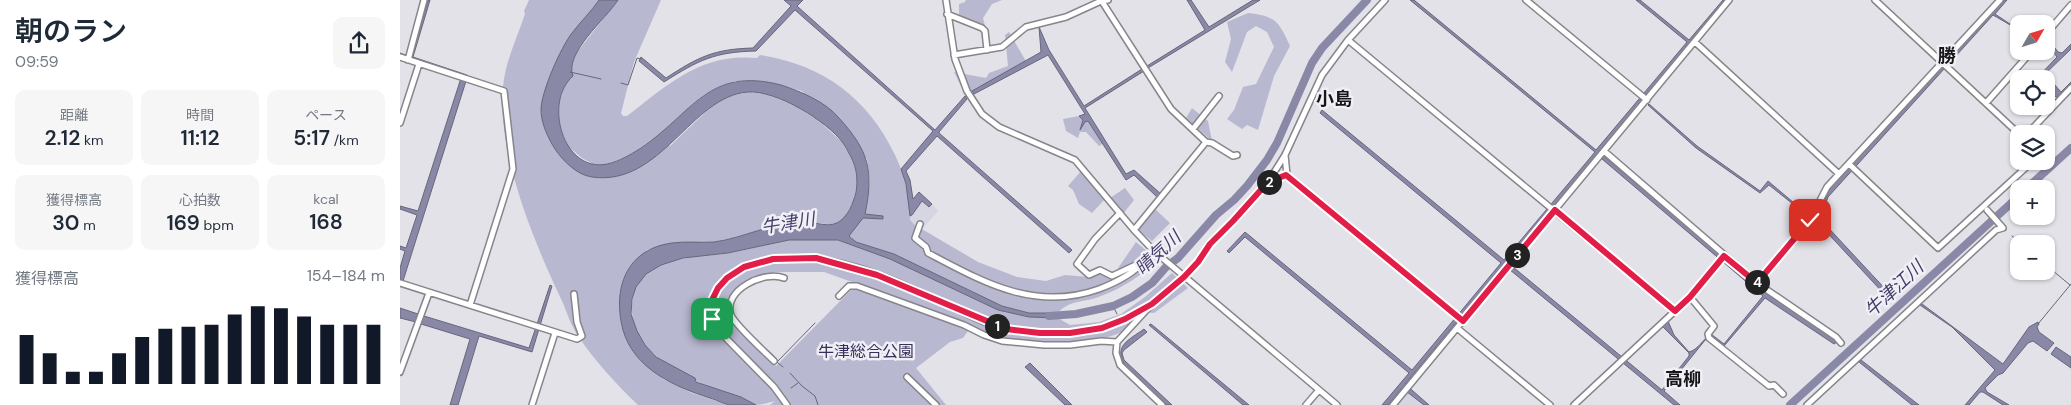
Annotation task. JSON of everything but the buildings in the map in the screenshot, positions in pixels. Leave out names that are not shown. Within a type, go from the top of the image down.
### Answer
[{"type":"street","points":[[409,57],[424,0]]},
{"type":"street","points":[[946,0],[954,55],[967,91],[986,119],[999,127],[1075,160],[1154,251],[1337,405]]},
{"type":"street","points":[[954,55],[987,50],[1007,44],[1019,31],[1026,27],[1066,17],[1101,0],[1108,0]]},
{"type":"street","points":[[1101,0],[1171,109],[1206,142],[1212,143],[1233,156],[1237,155]]},
{"type":"street","points":[[1162,405],[1120,365],[1116,353],[1117,342],[1152,304],[1184,277],[1198,262],[1210,244],[1268,182],[1285,155],[1322,75],[1348,40],[1385,0]]},
{"type":"street","points":[[1526,0],[1647,100]]},
{"type":"street","points":[[1393,405],[1729,0]]},
{"type":"street","points":[[1875,0],[2010,126]]},
{"type":"street","points":[[1757,283],[1811,218],[1822,196],[1839,174],[2000,0]]},
{"type":"street","points":[[2055,24],[2071,5]]},
{"type":"street","points":[[947,14],[982,28],[987,50]]},
{"type":"street","points":[[1348,40],[1675,311]]},
{"type":"street","points":[[1695,42],[1839,174]]},
{"type":"street","points":[[400,57],[409,57],[419,64],[504,92],[505,116],[513,169],[470,305]]},
{"type":"street","points":[[1986,103],[2024,60]]},
{"type":"street","points":[[400,123],[419,64]]},
{"type":"street","points":[[2036,125],[2071,88]]},
{"type":"street","points":[[1193,129],[1219,96]]},
{"type":"street","points":[[1134,230],[1206,142]]},
{"type":"street","points":[[1604,151],[1757,283],[1836,337],[1841,343]]},
{"type":"street","points":[[1285,155],[1286,175],[1463,321]]},
{"type":"street","points":[[1849,164],[1938,248],[2024,170]]},
{"type":"street","points":[[1268,182],[1286,175]]},
{"type":"street","points":[[1986,210],[1989,201]]},
{"type":"street","points":[[1975,214],[1986,210]]},
{"type":"street","points":[[1807,405],[1996,230],[2003,228],[1986,210]]},
{"type":"street","points":[[1120,213],[1095,239],[1077,264],[1089,275],[1100,270],[1112,276],[1144,261]]},
{"type":"street","points":[[920,224],[914,238],[926,247],[928,253],[974,277],[1003,289],[1029,296],[1064,296],[1093,291],[1121,279],[1154,251]]},
{"type":"street","points":[[1574,405],[1690,297],[1724,256]]},
{"type":"street","points":[[787,405],[774,387],[716,328],[712,319],[712,300],[718,288],[727,278],[744,267],[753,264],[773,259],[796,258],[816,258],[834,261],[909,287],[991,324],[1006,329],[1040,333],[1070,333],[1102,328],[1125,319],[1152,304]]},
{"type":"street","points":[[774,361],[731,316],[729,302],[731,298],[751,281],[776,275],[784,278]]},
{"type":"street","points":[[400,284],[577,339],[582,336],[577,322],[574,294]]},
{"type":"street","points":[[839,296],[849,286],[856,286],[964,324],[984,335],[1002,341],[1044,346],[1101,341],[1117,342]]},
{"type":"street","points":[[400,371],[429,293]]},
{"type":"street","points":[[1690,297],[1714,326],[1708,337],[1769,386],[1774,385],[1783,394]]},
{"type":"street","points":[[1457,328],[1550,405]]},
{"type":"street","points":[[532,405],[556,332]]},
{"type":"street","points":[[907,377],[936,405]]},
{"type":"street","points":[[1306,405],[1319,390]]},
{"type":"shaded area","points":[[922,201],[928,207],[932,204],[938,211],[923,228],[909,220]]},
{"type":"shaded area","points":[[1408,390],[1427,405],[1396,405]]},
{"type":"green space","points":[[529,0],[599,0],[541,113],[588,177],[671,145],[713,105],[728,96],[749,92],[767,94],[797,107],[819,121],[842,142],[854,163],[858,182],[853,202],[844,219],[834,225],[803,221],[714,242],[671,243],[647,250],[620,318],[663,379],[692,393],[729,405],[638,405],[614,381],[573,328],[529,225],[512,169],[506,140],[503,113],[504,78]]},
{"type":"green space","points":[[618,0],[661,0],[634,62],[621,113],[623,116],[627,116],[686,73],[719,60],[757,58],[760,55],[783,60],[823,76],[841,87],[857,101],[884,134],[895,155],[906,186],[910,220],[915,225],[978,262],[1017,277],[1046,281],[1065,275],[1089,277],[1100,272],[1112,277],[1136,242],[1159,261],[1131,281],[1109,293],[1073,303],[1058,313],[1029,313],[1002,306],[894,254],[856,242],[849,235],[862,218],[883,219],[883,216],[865,214],[870,181],[867,159],[802,91],[764,81],[735,81],[704,95],[661,134],[627,157],[606,164],[593,164],[569,147],[562,133],[558,117],[560,100],[574,56]]},
{"type":"green space","points":[[966,0],[1002,0],[992,4],[983,18],[986,30],[959,16],[959,4]]},
{"type":"green space","points":[[1248,13],[1271,18],[1283,31],[1290,46],[1274,76],[1258,130],[1247,125],[1242,129],[1227,119],[1234,110],[1243,87],[1256,84],[1274,47],[1267,32],[1256,26],[1247,32],[1232,72],[1225,62],[1231,39],[1227,22]]},
{"type":"green space","points":[[1009,32],[1027,63],[967,97],[954,72],[986,78],[989,73],[1008,66],[1005,35]]},
{"type":"green space","points":[[1192,108],[1208,121],[1212,141],[1186,118]]},
{"type":"green space","points":[[1088,116],[1104,143],[1099,146],[1086,132],[1080,132],[1078,138],[1066,131],[1063,119]]},
{"type":"green space","points":[[1082,170],[1105,199],[1092,213],[1079,204],[1073,190],[1068,186]]},
{"type":"green space","points":[[1125,188],[1134,200],[1123,214],[1110,198]]},
{"type":"green space","points":[[1155,209],[1170,223],[1152,241],[1137,229]]},
{"type":"green space","name":"牛津総合公園","points":[[789,240],[838,240],[890,259],[998,310],[1029,317],[1058,318],[1070,325],[1099,322],[1121,314],[1145,297],[1172,273],[1188,288],[1154,313],[1142,312],[1123,331],[1112,336],[1082,341],[1048,343],[1000,338],[967,323],[824,272],[775,272],[750,279],[729,298],[727,303],[729,317],[753,345],[776,366],[852,289],[857,289],[960,326],[968,331],[963,338],[950,342],[916,368],[946,405],[770,405],[775,401],[756,405],[684,375],[667,365],[641,340],[634,324],[632,305],[636,288],[646,274],[664,263],[675,260],[729,253]]},
{"type":"water","points":[[428,0],[430,0],[413,57],[467,75],[403,281],[401,280],[400,284],[400,268],[405,251],[400,249],[400,246],[406,248],[417,215],[400,209],[400,206],[418,211],[462,75],[400,55],[400,53],[411,57]]},
{"type":"water","name":"牛津川","points":[[599,0],[618,0],[580,47],[572,67],[573,76],[564,88],[559,102],[559,118],[562,133],[569,147],[579,158],[592,164],[607,164],[625,158],[659,134],[703,96],[718,87],[736,82],[756,81],[781,85],[820,102],[834,112],[857,141],[863,152],[869,173],[868,199],[865,214],[883,216],[883,219],[863,218],[849,236],[856,242],[894,254],[1002,306],[1029,313],[1058,313],[1058,318],[1029,317],[998,310],[890,259],[838,240],[789,240],[728,253],[683,258],[661,265],[646,274],[636,287],[632,299],[631,314],[637,331],[645,345],[656,357],[695,378],[696,382],[741,397],[756,405],[725,404],[670,382],[646,366],[628,344],[620,315],[622,286],[626,273],[633,262],[643,253],[672,243],[714,242],[790,222],[806,221],[828,225],[837,223],[847,214],[852,206],[856,192],[857,174],[853,161],[844,145],[825,125],[786,101],[772,96],[748,92],[728,97],[709,108],[657,156],[637,168],[616,176],[592,177],[586,176],[571,167],[555,149],[545,130],[542,120],[542,102],[552,70],[563,48],[572,33]]},
{"type":"water","points":[[784,0],[803,0],[797,6],[935,130],[965,96],[967,99],[939,133],[1072,250],[1069,253],[937,136],[906,171],[910,180],[913,199],[919,192],[932,204],[929,207],[922,201],[910,216],[906,184],[901,169],[933,131],[795,10],[756,51],[718,55],[687,68],[664,82],[639,61],[641,57],[666,78],[697,60],[717,52],[753,48],[791,6]]},
{"type":"water","points":[[1187,0],[1191,0],[1209,27],[1253,0],[1260,0],[1148,68],[1147,66],[1205,30]]},
{"type":"water","points":[[1410,0],[1414,0],[1596,150],[1687,42],[1636,0],[1640,0],[1689,40],[1725,0],[1507,262],[1662,390],[1689,356],[1689,353],[1662,326],[1668,321],[1674,335],[1689,352],[1711,334],[1724,344],[1763,296],[1602,159],[1604,156],[1761,290],[1837,342],[1834,344],[1765,298],[1724,346],[1711,336],[1706,339],[1664,391],[1680,405],[1674,405],[1504,265],[1405,384],[1429,405],[1424,405],[1402,388],[1388,405],[1382,405],[1409,373],[1245,237],[1229,253],[1227,251],[1245,232],[1412,370],[1501,263],[1320,113],[1322,110],[1504,260],[1595,152]]},
{"type":"water","points":[[2004,0],[2007,0],[1995,14],[2010,25],[1993,15],[1828,197],[1821,217],[1822,221],[1889,293],[1886,296],[1822,227],[1769,185],[1760,193],[1696,148],[1648,105],[1697,146],[1760,191],[1768,181],[1813,219],[1817,217],[1830,188]]},
{"type":"water","points":[[1039,27],[1049,50],[1084,106],[1142,69],[1144,71],[1085,108],[1126,174],[1134,170],[1161,194],[1158,198],[1134,175],[1126,180],[1088,121],[1085,122],[1080,130],[1083,120],[1079,116],[1085,114],[1048,55],[974,94],[972,91],[1041,52]]},
{"type":"water","points":[[2071,44],[2071,49],[2049,70],[2045,70],[2057,57],[2055,48],[2062,53]]},
{"type":"water","points":[[2071,82],[2071,85],[2060,96],[2056,97],[2055,85],[2061,92]]},
{"type":"water","points":[[550,285],[552,286],[532,352],[479,336],[458,405],[450,405],[470,339],[421,324],[417,320],[416,322],[400,318],[400,308],[418,314],[418,316],[423,318],[424,316],[529,348]]},
{"type":"water","points":[[1922,304],[2003,364],[2029,327],[2038,322],[2039,332],[2054,343],[2047,351],[2033,341],[2028,343],[2003,373],[1998,375],[1985,388],[1987,392],[2009,405],[2003,405],[1980,392],[1969,405],[1965,405],[1995,370],[1952,327],[1920,305]]},
{"type":"water","points":[[1151,324],[1249,405],[1243,405],[1149,325]]},
{"type":"water","points":[[1144,329],[1147,332],[1122,353],[1124,360],[1172,405],[1167,405],[1126,367],[1122,360],[1121,354],[1124,344]]},
{"type":"water","points":[[2056,347],[2071,357],[2071,368],[2051,354]]},
{"type":"water","points":[[1861,360],[1919,405],[1912,405],[1859,362]]},
{"type":"water","points":[[1030,363],[1072,405],[1065,405],[1025,367]]},
{"type":"waterway","name":"晴気川","points":[[1049,316],[1076,314],[1113,306],[1132,297],[1152,283],[1166,267],[1178,258],[1216,215],[1247,186],[1267,160],[1277,143],[1312,63],[1322,48],[1367,0]]},
{"type":"waterway","points":[[621,83],[628,85],[637,58],[641,59]]},
{"type":"waterway","points":[[570,72],[601,79]]},
{"type":"waterway","name":"牛津江川","points":[[2036,180],[2071,148]]},
{"type":"waterway","name":"牛津江川","points":[[1790,405],[2010,204]]},
{"type":"waterway","points":[[2055,272],[2070,285]]},
{"type":"waterway","points":[[2038,324],[2071,284]]},
{"type":"waterway","points":[[1113,306],[1117,314]]},
{"type":"waterway","points":[[783,367],[777,362],[815,323]]},
{"type":"waterway","points":[[790,373],[815,396],[818,405]]},
{"type":"waterway","points":[[791,388],[798,383]]},
{"type":"district","name":"勝","points":[[1947,56]]},
{"type":"district","name":"小島","points":[[1334,99]]},
{"type":"district","name":"高柳","points":[[1683,379]]},
{"type":"route","points":[[712,319],[710,310],[712,300],[718,288],[727,278],[744,267],[773,259],[816,258],[834,261],[877,275],[909,287],[984,322],[1006,329],[1040,333],[1070,333],[1102,328],[1125,319],[1152,304],[1184,277],[1198,262],[1204,250],[1256,197],[1268,182],[1286,175],[1463,321],[1555,210],[1675,311],[1690,297],[1724,256],[1757,283],[1810,220]]}]
